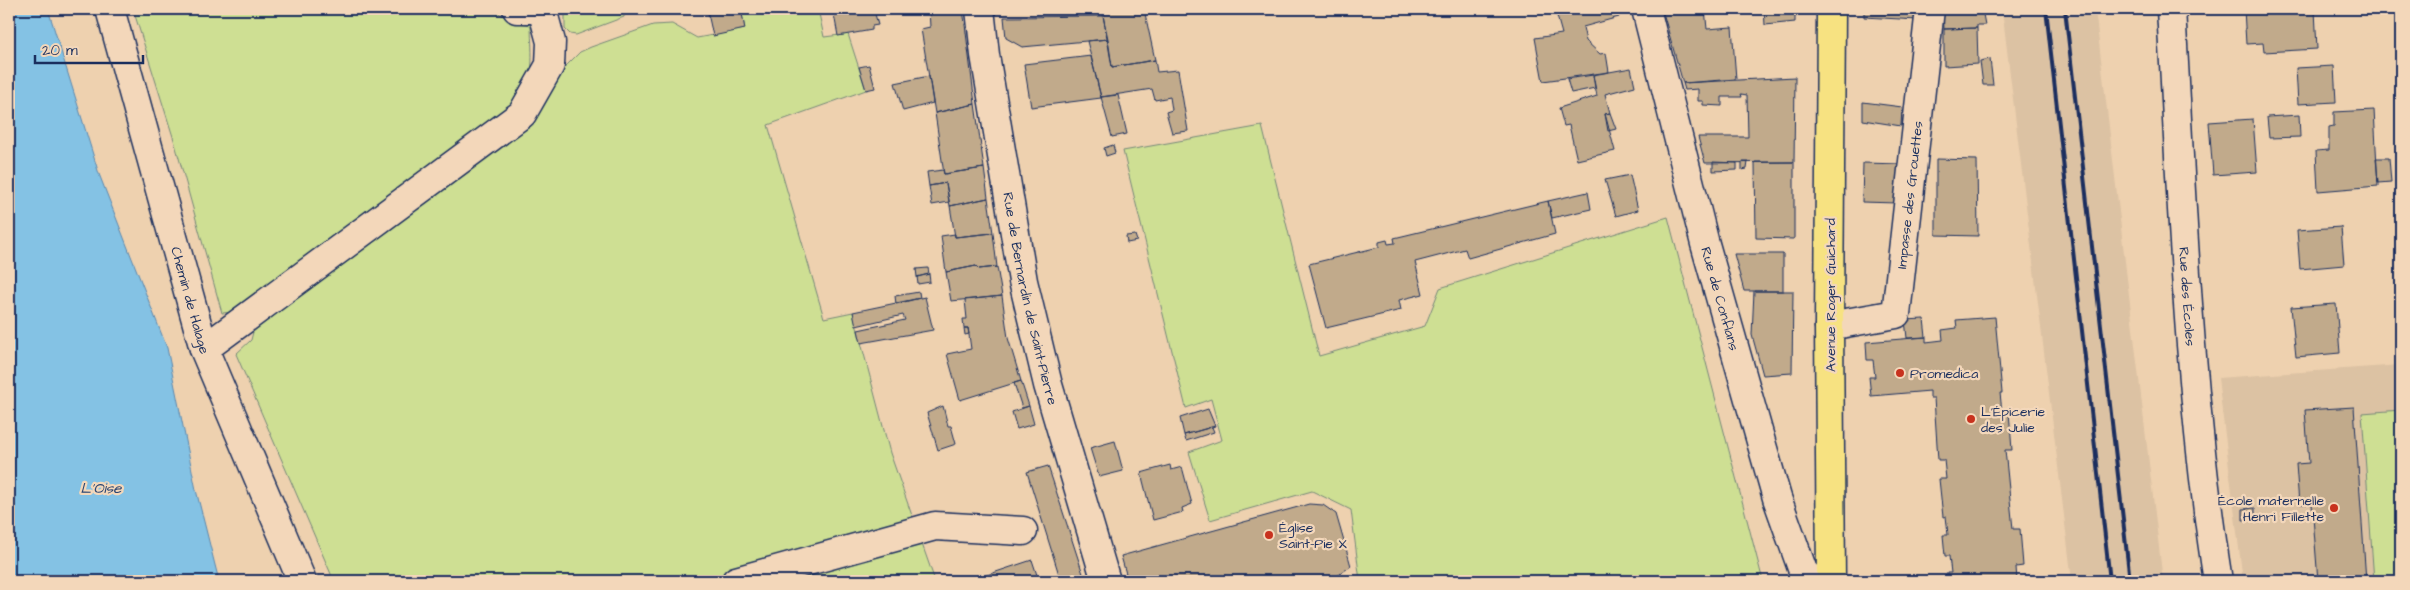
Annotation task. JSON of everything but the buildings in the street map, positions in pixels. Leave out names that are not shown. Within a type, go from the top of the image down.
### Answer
[{"type":"main road","name":"Avenue Roger Guichard","points":[[1831,9],[1829,326],[1831,581]]},
{"type":"street","name":"Chemin de Halage","points":[[110,9],[204,349],[302,581]]},
{"type":"street","points":[[517,9],[535,9]]},
{"type":"street","points":[[204,349],[522,114],[550,65],[550,42],[542,9]]},
{"type":"street","name":"Rue de Bernardin de Saint-Pierre","points":[[980,9],[985,55],[1024,281],[1048,385],[1106,581]]},
{"type":"street","name":"Rue de Conflans","points":[[1646,9],[1704,244],[1774,488],[1803,571],[1812,581]]},
{"type":"street","name":"Impasse des Grouettes","points":[[1829,326],[1896,314],[1930,9]]},
{"type":"street","name":"Rue des Écoles","points":[[2172,9],[2189,326],[2208,521],[2218,581]]},
{"type":"street","points":[[736,581],[934,526],[1023,531]]},
{"type":"shaded area","points":[[2002,9],[2095,9],[2163,581],[2072,581]]},
{"type":"shaded area","points":[[2401,365],[2401,581],[2243,581],[2218,378]]},
{"type":"green space","points":[[133,9],[493,9],[512,22],[531,25],[530,79],[523,95],[500,118],[234,312],[222,313],[174,140]]},
{"type":"green space","points":[[565,9],[624,9],[624,17],[576,35],[570,34],[565,29]]},
{"type":"green space","points":[[741,9],[818,9],[824,37],[848,34],[866,90],[768,125],[824,318],[853,312],[890,453],[935,581],[334,581],[236,354],[251,340],[253,332],[495,144],[533,112],[565,67],[580,52],[653,25],[672,24],[697,38],[745,29]]},
{"type":"green space","points":[[1262,126],[1319,356],[1425,326],[1440,288],[1668,217],[1763,581],[1360,581],[1351,510],[1312,491],[1210,520],[1189,452],[1222,440],[1211,399],[1186,408],[1123,151]]},
{"type":"green space","points":[[2401,410],[2401,581],[2374,581],[2362,413]]},
{"type":"water","name":"L’Oise","points":[[9,9],[48,9],[99,174],[167,348],[196,490],[219,581],[9,581]]},
{"type":"railway","points":[[2046,9],[2110,581]]},
{"type":"railway","points":[[2065,9],[2130,581]]},
{"type":"place","name":"Promedica","points":[[1900,373]]},
{"type":"place","name":"L'Épicerie des Julie","points":[[1971,419]]},
{"type":"place","name":"École maternelle Henri Fillette","points":[[2334,508]]},
{"type":"place","name":"Église Saint-Pie X","points":[[1269,535]]}]
